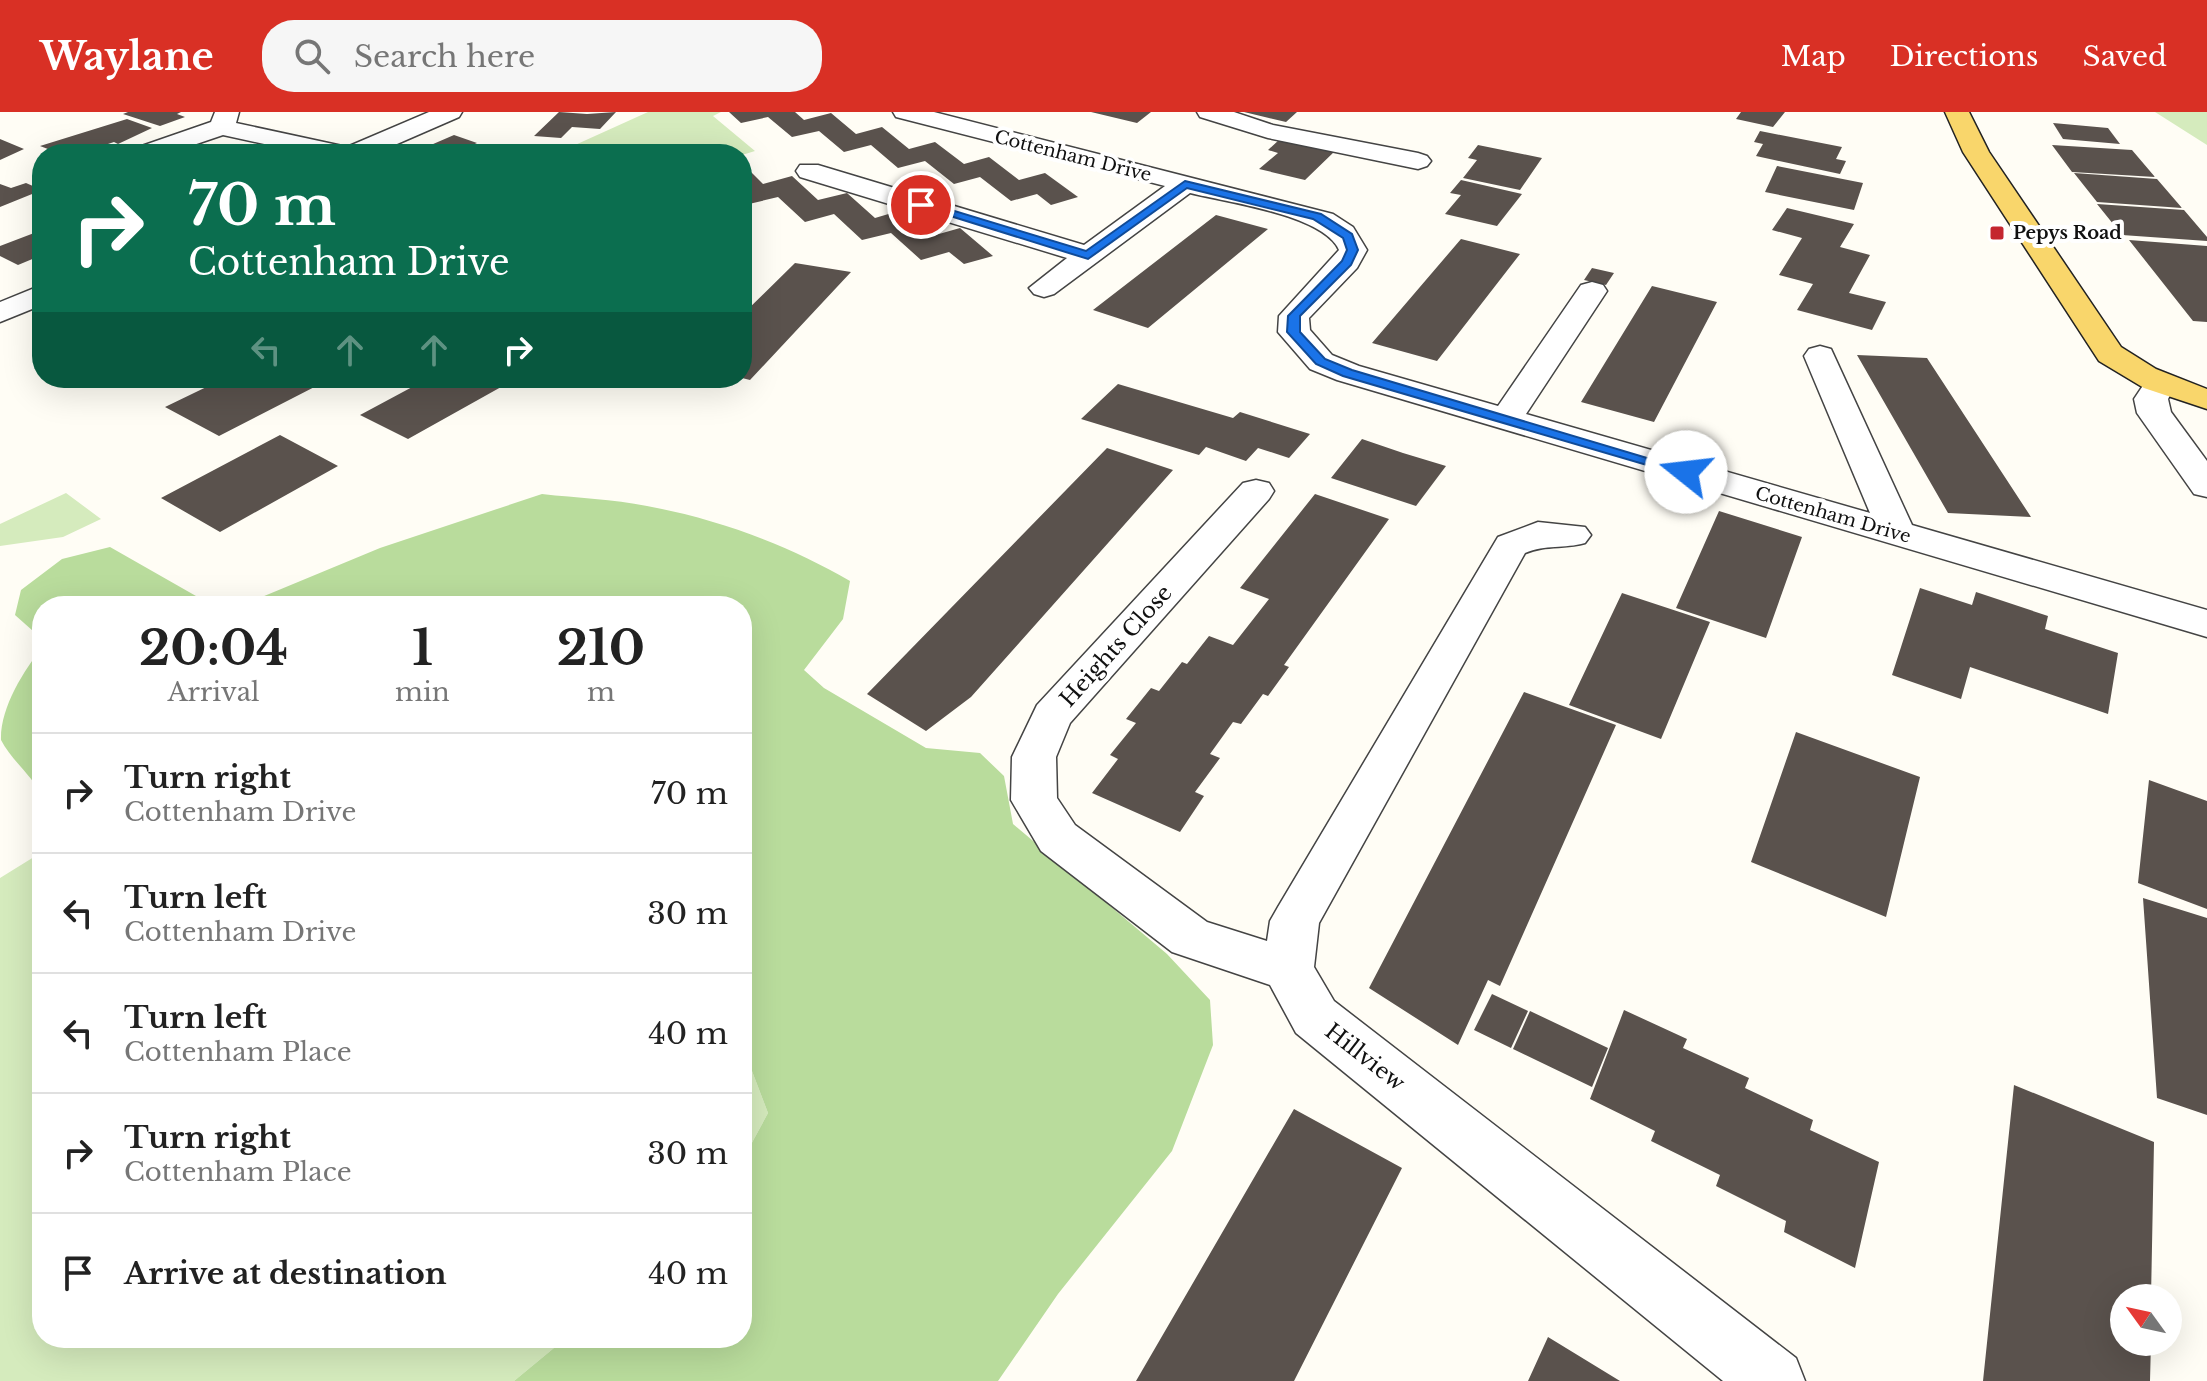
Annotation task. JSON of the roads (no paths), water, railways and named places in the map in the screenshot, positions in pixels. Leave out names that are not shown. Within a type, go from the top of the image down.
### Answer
[{"type":"main road","points":[[1957,112],[1976,152],[2110,354],[2160,385],[2207,399]]},
{"type":"street","points":[[375,144],[450,112]]},
{"type":"street","name":"Cottenham Drive","points":[[905,112],[1317,217],[1348,236],[1353,250],[1347,262],[1294,316],[1294,332],[1321,362],[1348,373],[2207,624]]},
{"type":"street","points":[[1209,112],[1268,131],[1418,161]]},
{"type":"street","points":[[172,144],[231,124],[282,117]]},
{"type":"street","points":[[231,124],[306,144]]},
{"type":"street","points":[[809,171],[1088,255]]},
{"type":"street","points":[[1044,288],[1185,184]]},
{"type":"street","points":[[1506,419],[1592,291]]},
{"type":"street","points":[[0,313],[32,299]]},
{"type":"street","points":[[1820,356],[1897,533]]},
{"type":"street","points":[[2160,385],[2151,399],[2154,413],[2207,486]]},
{"type":"street","name":"Heights Close","points":[[1256,491],[1052,716],[1034,757],[1034,800],[1058,838],[1190,937],[1288,969]]},
{"type":"street","points":[[1288,969],[1295,921],[1511,545],[1538,534],[1572,535]]},
{"type":"street","name":"Hillview","points":[[1288,969],[1315,1017],[1773,1381]]},
{"type":"place","name":"Pepys Road","points":[[1997,233]]}]
